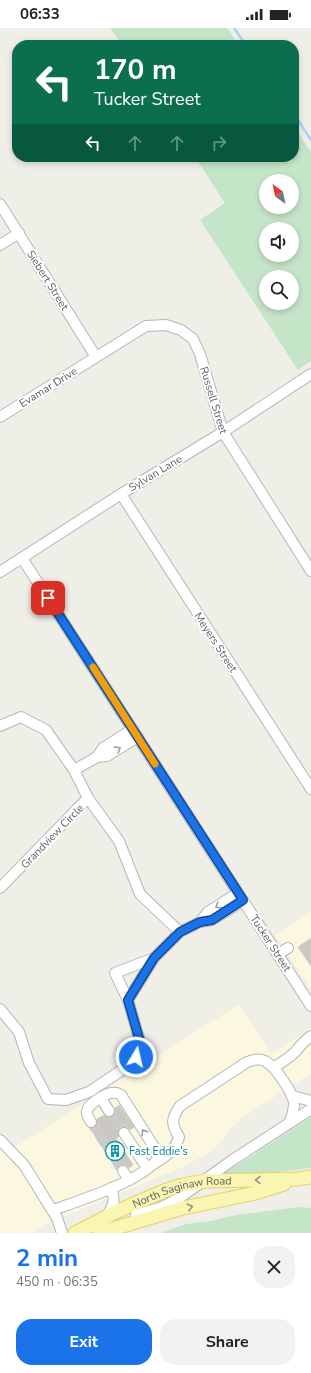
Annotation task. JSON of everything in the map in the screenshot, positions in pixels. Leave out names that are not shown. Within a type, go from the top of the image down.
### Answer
[{"type":"main road","name":"North Saginaw Road","points":[[75,1233],[106,1216],[164,1191],[183,1185],[204,1181],[297,1179],[311,1177]]},
{"type":"main road","name":"North Saginaw Road","points":[[99,1233],[183,1208],[255,1193],[297,1179]]},
{"type":"street","name":"Siebert Street","points":[[0,204],[96,357]]},
{"type":"street","points":[[0,245],[19,233]]},
{"type":"street","name":"Russell Street","points":[[96,357],[146,326],[166,325],[181,330],[193,339],[200,354],[222,432],[311,571]]},
{"type":"street","name":"Evamar Drive","points":[[0,417],[96,357]]},
{"type":"street","name":"Sylvan Lane","points":[[0,572],[311,374]]},
{"type":"street","name":"Meyers Street","points":[[121,494],[311,789]]},
{"type":"street","name":"Tucker Street","points":[[22,558],[311,1006]]},
{"type":"street","points":[[0,726],[21,717],[46,730],[74,770],[88,798]]},
{"type":"street","points":[[74,770],[97,757],[107,756],[135,733]]},
{"type":"street","name":"Grandview Circle","points":[[0,888],[88,798],[119,841],[140,894],[180,932]]},
{"type":"street","points":[[128,1000],[154,958],[180,932],[200,922],[212,920],[241,897]]},
{"type":"street","points":[[278,954],[288,948]]},
{"type":"street","points":[[0,1009],[19,1032],[29,1062],[48,1099],[66,1100],[89,1092],[122,1070],[136,1057],[141,1045],[128,1000],[115,973],[154,958]]},
{"type":"street","points":[[274,1068],[287,1059],[311,1036]]},
{"type":"street","points":[[53,1210],[113,1187],[126,1176],[151,1166],[170,1153],[176,1146],[178,1138],[173,1128],[172,1120],[174,1114],[180,1106],[247,1062],[256,1059],[266,1061],[274,1068],[292,1096],[294,1104],[290,1122]]},
{"type":"street","points":[[91,1122],[87,1116],[86,1110],[89,1106],[109,1093],[116,1092],[121,1095],[156,1150],[158,1158],[151,1166]]},
{"type":"street","points":[[292,1096],[311,1101]]},
{"type":"street","points":[[101,1098],[109,1111]]},
{"type":"street","points":[[82,1233],[162,1207],[178,1199],[311,1108]]},
{"type":"street","points":[[124,1133],[151,1166]]},
{"type":"street","points":[[0,1140],[24,1165],[53,1210],[62,1233]]},
{"type":"street","points":[[113,1187],[123,1202],[132,1205]]},
{"type":"street","points":[[106,1216],[112,1206],[114,1198],[113,1187]]},
{"type":"shaded area","points":[[311,912],[311,990],[275,935]]},
{"type":"shaded area","points":[[239,1004],[271,1054],[311,1028],[311,1073],[242,1118],[233,1126],[213,1150],[185,1166],[39,1227],[31,1233],[0,1233],[0,1139],[15,1147]]},
{"type":"green space","points":[[110,28],[227,28],[235,40],[118,40]]},
{"type":"green space","points":[[299,134],[311,152],[311,361],[298,370],[200,220],[225,203],[198,162],[299,162]]},
{"type":"green space","points":[[311,1117],[311,1168],[220,1176]]},
{"type":"green space","points":[[299,1207],[311,1208],[311,1233],[161,1233],[186,1224],[211,1221],[236,1215]]},
{"type":"building","points":[[311,938],[311,966],[298,947]]},
{"type":"building","name":"Fast Eddie's","points":[[119,1105],[134,1127],[130,1130],[127,1127],[121,1127],[118,1130],[119,1137],[116,1138],[133,1165],[129,1168],[126,1165],[122,1165],[119,1166],[117,1170],[90,1128],[95,1127],[97,1124],[97,1119],[104,1115],[109,1117],[113,1116],[115,1108]]},
{"type":"waterway","points":[[234,28],[242,40]]},
{"type":"waterway","points":[[299,122],[311,140]]},
{"type":"tunnel","points":[[109,1111],[124,1133]]},
{"type":"tunnel","points":[[91,1122],[123,1171]]},
{"type":"slow traffic","points":[[93,667],[155,764]]},
{"type":"place","name":"Fast Eddie's","points":[[115,1151]]},
{"type":"route","points":[[48,598],[243,900],[212,920],[200,922],[180,932],[154,958],[128,1000],[141,1045],[136,1057]]}]
